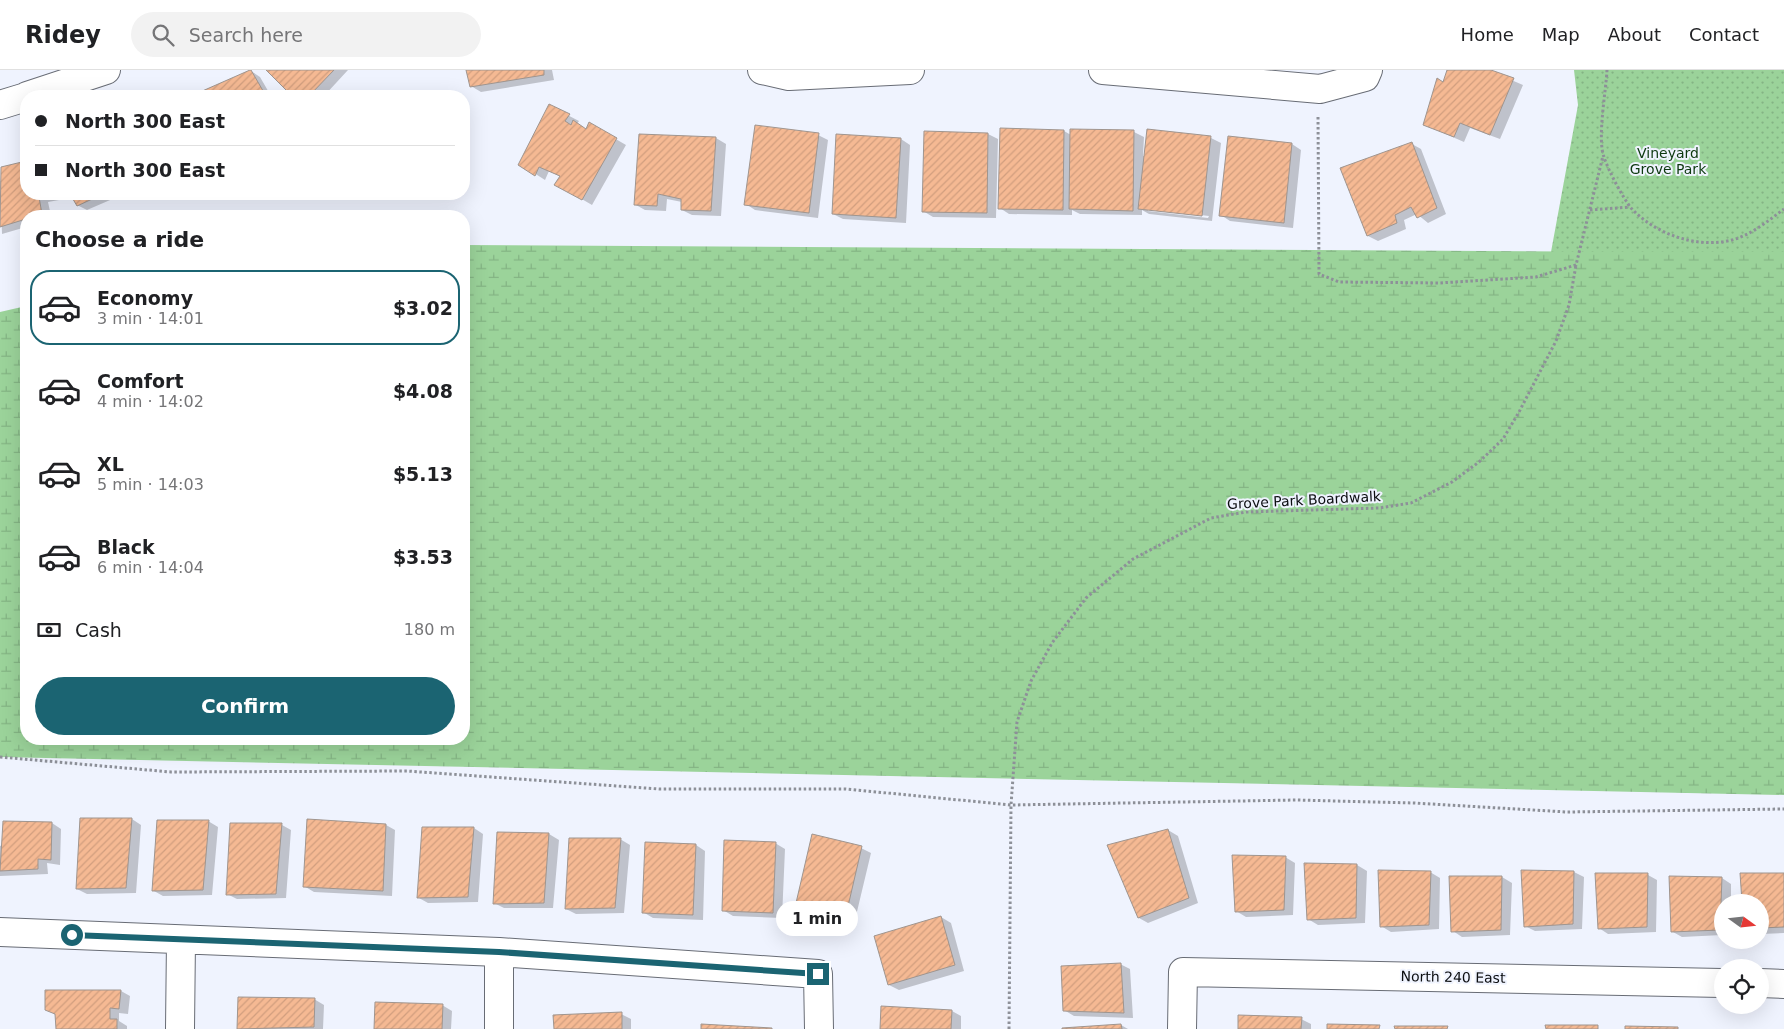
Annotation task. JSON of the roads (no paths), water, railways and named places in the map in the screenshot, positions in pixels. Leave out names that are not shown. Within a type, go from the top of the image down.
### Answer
[{"type":"street","points":[[45,90],[106,70]]},
{"type":"street","points":[[762,70],[789,76],[910,70]]},
{"type":"street","points":[[1103,70],[1320,89],[1366,73]]},
{"type":"street","points":[[0,105],[20,98]]},
{"type":"street","points":[[0,932],[499,952],[818,974],[818,1029]]},
{"type":"street","points":[[180,1029],[181,940]]},
{"type":"street","points":[[498,1029],[499,952]]},
{"type":"street","name":"North 240 East","points":[[1182,1029],[1183,972],[1714,983]]},
{"type":"street","points":[[1769,983],[1784,984]]},
{"type":"park label","name":"Vineyard Grove Park","points":[[1668,162]]}]
